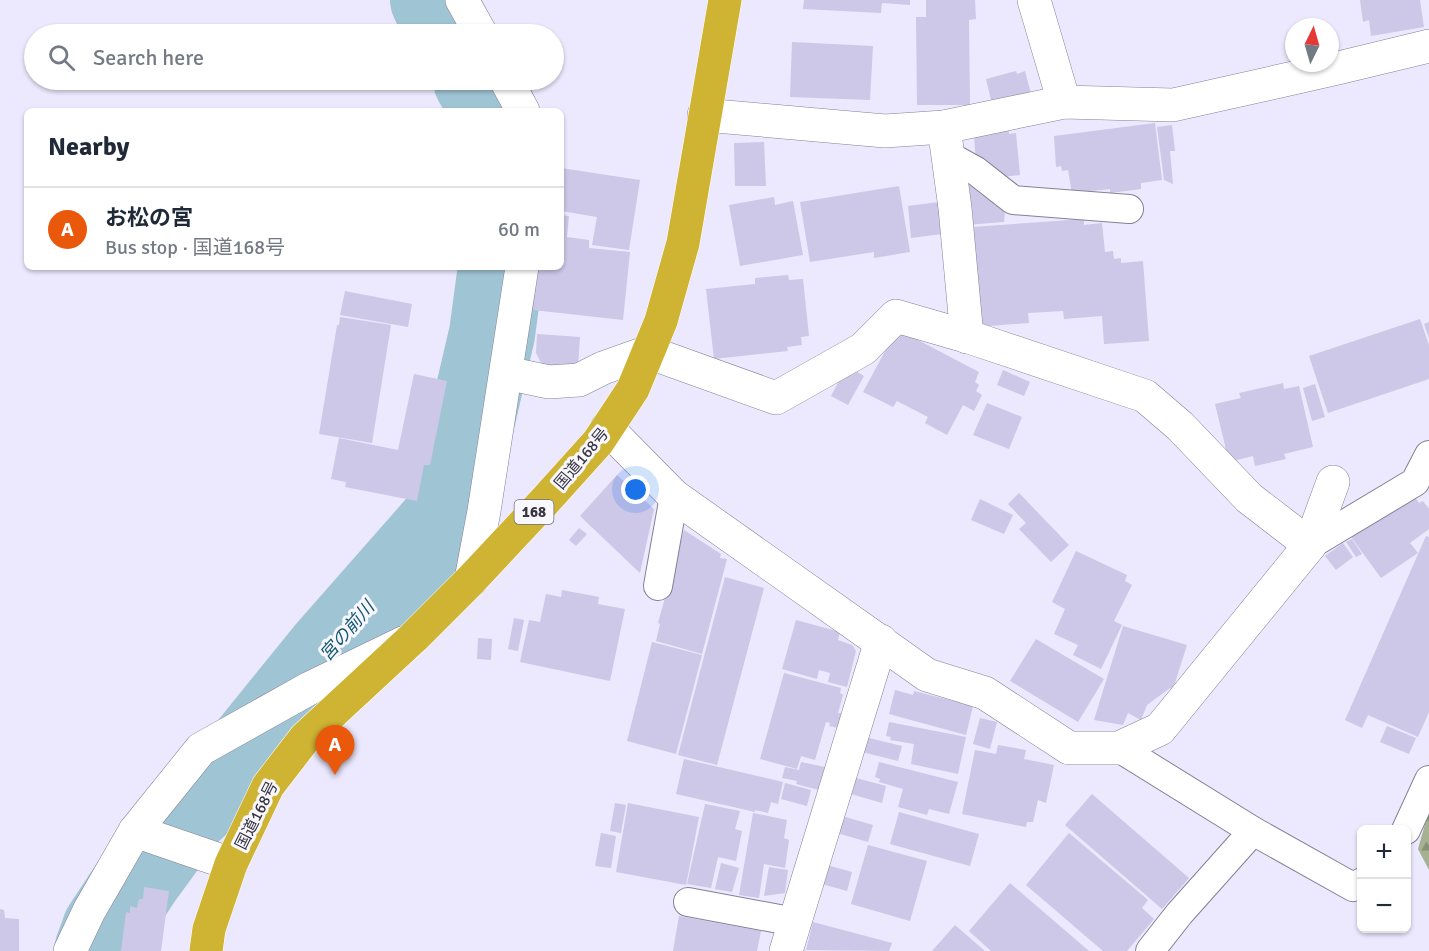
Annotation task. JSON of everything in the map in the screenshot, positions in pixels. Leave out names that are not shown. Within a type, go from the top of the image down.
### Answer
[{"type":"highway","name":"国道168号","points":[[206,951],[209,929],[231,864],[268,786],[305,738],[413,638],[471,580],[582,459],[607,428],[633,389],[661,321],[683,243],[725,0]]},
{"type":"street","points":[[462,0],[475,24]]},
{"type":"street","points":[[1034,0],[1064,102]]},
{"type":"street","points":[[704,115],[885,131],[946,141],[1064,102],[1173,105],[1429,46]]},
{"type":"street","points":[[512,90],[522,108]]},
{"type":"street","points":[[946,141],[955,208],[967,337]]},
{"type":"street","points":[[471,580],[522,270]]},
{"type":"street","points":[[506,373],[549,382],[579,380],[603,368],[648,352],[776,398],[863,349],[896,316],[1145,396],[1180,426],[1249,498],[1310,545]]},
{"type":"street","points":[[607,428],[674,496],[927,675],[985,693],[1069,748],[1119,748],[1160,729],[1310,545],[1333,482]]},
{"type":"street","points":[[70,951],[89,911],[135,831],[201,748],[310,688],[413,638]]},
{"type":"street","points":[[791,936],[881,641]]},
{"type":"street","points":[[135,831],[231,864]]},
{"type":"lane","points":[[946,141],[976,171],[1013,200],[1129,209]]},
{"type":"lane","points":[[1310,545],[1415,482],[1429,455]]},
{"type":"lane","points":[[658,586],[674,496]]},
{"type":"lane","points":[[1119,748],[1253,831],[1353,886],[1357,884]]},
{"type":"lane","points":[[1408,825],[1429,780]]},
{"type":"lane","points":[[1150,951],[1179,914],[1253,831]]},
{"type":"lane","points":[[688,902],[791,936]]},
{"type":"green space","points":[[1429,810],[1429,870],[1418,849]]},
{"type":"building","points":[[804,0],[910,0],[910,5],[882,3],[881,13],[803,9]]},
{"type":"building","points":[[926,0],[975,0],[976,19],[969,20],[970,105],[917,105],[916,17],[926,17]]},
{"type":"building","points":[[1360,0],[1420,0],[1424,27],[1371,36],[1369,20],[1363,22]]},
{"type":"building","points":[[792,42],[873,46],[870,100],[790,97]]},
{"type":"building","points":[[1016,71],[1017,74],[1025,71],[1031,94],[992,104],[986,79]]},
{"type":"building","points":[[1155,123],[1162,180],[1141,183],[1141,189],[1110,193],[1110,189],[1072,193],[1068,170],[1062,171],[1061,166],[1056,167],[1054,136]]},
{"type":"building","points":[[1172,125],[1175,151],[1170,151],[1173,184],[1164,180],[1157,127]]},
{"type":"building","points":[[1009,128],[1009,134],[1016,133],[1020,175],[991,178],[976,162],[974,137]]},
{"type":"building","points":[[764,142],[766,186],[735,186],[734,143]]},
{"type":"building","points":[[564,168],[640,180],[629,250],[592,245],[597,217],[564,212]]},
{"type":"building","points":[[962,179],[1006,202],[1004,222],[966,225]]},
{"type":"building","points":[[899,186],[910,252],[874,258],[874,252],[810,262],[800,202]]},
{"type":"building","points":[[774,197],[775,205],[793,201],[803,255],[740,266],[729,205]]},
{"type":"building","points":[[939,202],[942,234],[911,238],[908,206]]},
{"type":"building","points":[[564,215],[569,216],[567,237],[589,240],[589,248],[630,252],[623,320],[533,310],[538,270],[564,270]]},
{"type":"building","points":[[1084,219],[1084,225],[1102,223],[1105,252],[1113,251],[1114,259],[1121,258],[1121,263],[1143,261],[1149,341],[1104,344],[1102,316],[1064,319],[1063,311],[1028,313],[1029,323],[976,327],[972,227]]},
{"type":"building","points":[[788,275],[789,280],[803,279],[809,336],[801,337],[802,345],[787,347],[788,351],[714,359],[706,289],[755,284],[755,278]]},
{"type":"building","points":[[345,291],[412,304],[408,327],[340,315]]},
{"type":"building","points":[[340,317],[391,325],[372,443],[319,434]]},
{"type":"building","points":[[1420,319],[1429,345],[1429,379],[1328,413],[1309,356]]},
{"type":"building","points":[[1429,322],[1429,338],[1424,324]]},
{"type":"building","points":[[897,329],[979,372],[975,382],[979,385],[976,391],[982,395],[974,411],[963,405],[947,435],[925,423],[928,417],[897,401],[893,407],[863,392]]},
{"type":"building","points":[[537,334],[580,337],[578,367],[542,365],[536,353]]},
{"type":"building","points":[[847,366],[864,376],[848,405],[831,396]]},
{"type":"building","points":[[1003,370],[1030,382],[1024,396],[997,385]]},
{"type":"building","points":[[414,374],[447,381],[430,465],[424,465],[417,501],[345,487],[346,482],[331,479],[339,438],[398,450]]},
{"type":"building","points":[[1283,383],[1284,389],[1299,386],[1313,447],[1284,454],[1286,459],[1255,466],[1253,456],[1229,462],[1215,404],[1241,398],[1239,393]]},
{"type":"building","points":[[1315,384],[1325,417],[1312,421],[1303,388]]},
{"type":"building","points":[[987,403],[1022,417],[1009,449],[973,435]]},
{"type":"building","points":[[617,475],[654,509],[640,573],[580,516]]},
{"type":"building","points":[[1019,493],[1069,545],[1051,562],[1019,529],[1026,523],[1008,504]]},
{"type":"building","points":[[1415,497],[1419,503],[1423,501],[1429,509],[1429,529],[1410,543],[1418,553],[1381,578],[1349,534]]},
{"type":"building","points":[[980,499],[1013,515],[1004,534],[971,520]]},
{"type":"building","points":[[579,528],[587,534],[576,546],[569,540]]},
{"type":"building","points":[[684,530],[721,554],[720,558],[727,559],[702,654],[656,641],[660,624],[658,623]]},
{"type":"building","points":[[1426,536],[1429,537],[1429,712],[1418,737],[1368,715],[1362,728],[1345,720]]},
{"type":"building","points":[[1352,539],[1362,554],[1356,557],[1346,542]]},
{"type":"building","points":[[1343,543],[1353,557],[1336,570],[1325,556]]},
{"type":"building","points":[[1076,551],[1127,575],[1125,581],[1132,585],[1114,621],[1122,625],[1101,669],[1073,655],[1078,645],[1054,634],[1065,609],[1052,602]]},
{"type":"building","points":[[725,577],[764,588],[717,765],[678,755]]},
{"type":"building","points":[[562,590],[599,597],[598,604],[625,609],[610,681],[520,662],[529,620],[540,622],[546,594],[561,597]]},
{"type":"building","points":[[514,618],[524,620],[518,651],[508,649]]},
{"type":"building","points":[[796,620],[840,632],[838,640],[852,645],[856,651],[847,687],[828,682],[830,673],[819,670],[817,679],[782,669]]},
{"type":"building","points":[[1123,626],[1187,645],[1173,689],[1170,688],[1147,705],[1141,720],[1128,713],[1123,725],[1094,720]]},
{"type":"building","points":[[478,638],[492,639],[491,660],[477,659]]},
{"type":"building","points":[[1036,639],[1104,679],[1078,722],[1010,681]]},
{"type":"building","points":[[652,642],[702,655],[676,754],[627,741]]},
{"type":"building","points":[[784,673],[841,688],[840,693],[843,695],[838,713],[842,713],[838,728],[829,726],[830,723],[826,722],[815,760],[801,756],[797,769],[760,759]]},
{"type":"building","points":[[895,690],[913,695],[914,691],[973,706],[966,735],[889,714]]},
{"type":"building","points":[[980,718],[997,722],[990,749],[973,744]]},
{"type":"building","points":[[889,722],[966,737],[958,774],[911,764],[914,744],[890,740],[891,737],[886,736]]},
{"type":"building","points":[[1387,726],[1416,738],[1409,754],[1380,742]]},
{"type":"building","points":[[865,737],[902,746],[898,761],[862,752]]},
{"type":"building","points":[[998,745],[1026,750],[1024,759],[1054,765],[1046,803],[1038,800],[1033,822],[1027,822],[1026,827],[962,814],[975,750],[996,754]]},
{"type":"building","points":[[684,759],[783,782],[778,804],[771,802],[768,813],[755,810],[755,812],[676,794]]},
{"type":"building","points":[[801,762],[825,767],[819,790],[782,778],[785,767],[799,770]]},
{"type":"building","points":[[879,762],[958,782],[949,814],[929,809],[927,815],[898,807],[903,789],[879,782],[880,779],[875,777]]},
{"type":"building","points":[[856,778],[886,786],[882,803],[851,794]]},
{"type":"building","points":[[785,783],[811,790],[807,806],[781,799]]},
{"type":"building","points":[[1092,794],[1189,878],[1162,909],[1065,825]]},
{"type":"building","points":[[615,803],[626,805],[621,833],[610,831]]},
{"type":"building","points":[[628,803],[699,817],[686,885],[616,872]]},
{"type":"building","points":[[705,804],[740,811],[735,829],[742,831],[736,861],[718,857],[711,888],[687,884]]},
{"type":"building","points":[[899,812],[979,834],[970,866],[890,844]]},
{"type":"building","points":[[753,813],[787,820],[784,838],[789,840],[785,868],[764,864],[759,898],[739,895]]},
{"type":"building","points":[[842,816],[873,825],[868,842],[837,833]]},
{"type":"building","points":[[601,833],[616,836],[611,868],[595,866]]},
{"type":"building","points":[[1069,833],[1148,900],[1142,908],[1154,919],[1127,951],[1103,951],[1026,885]]},
{"type":"building","points":[[868,845],[927,861],[910,921],[851,904]]},
{"type":"building","points":[[721,863],[739,868],[732,892],[715,889]]},
{"type":"building","points":[[827,865],[852,872],[847,891],[822,884]]},
{"type":"building","points":[[769,867],[788,870],[785,893],[764,896]]},
{"type":"building","points":[[1010,883],[1089,951],[991,951],[969,931]]},
{"type":"building","points":[[144,887],[169,891],[161,951],[121,951],[126,912],[130,913],[130,906],[137,908],[139,899],[143,899]]},
{"type":"building","points":[[0,909],[4,910],[5,918],[19,919],[19,951],[0,951]]},
{"type":"building","points":[[679,916],[761,931],[757,951],[673,951]]},
{"type":"building","points":[[813,922],[892,943],[889,951],[806,950]]},
{"type":"building","points":[[955,925],[985,951],[932,951]]},
{"type":"waterway","name":"宮の前川","points":[[433,0],[446,24]]},
{"type":"waterway","name":"宮の前川","points":[[482,90],[492,108]]},
{"type":"waterway","name":"宮の前川","points":[[97,951],[105,929],[187,812],[229,775],[327,654],[450,514],[492,334],[501,270]]},
{"type":"place","name":"お松の宮","points":[[335,775]]}]
